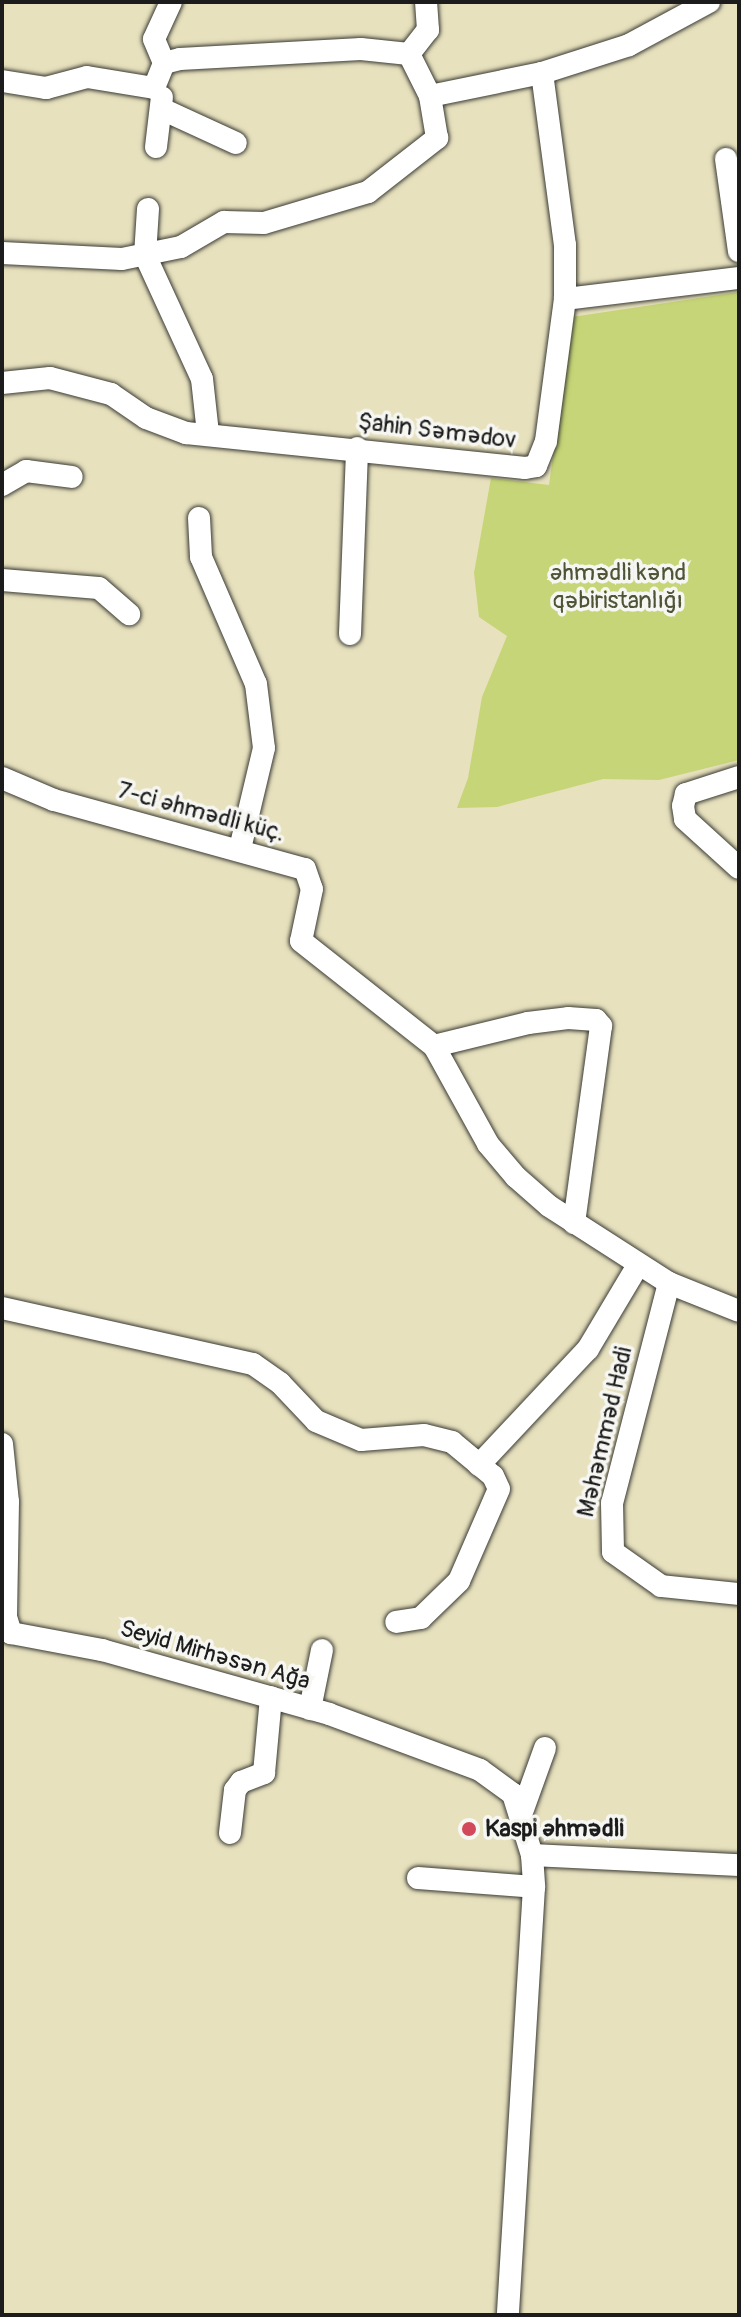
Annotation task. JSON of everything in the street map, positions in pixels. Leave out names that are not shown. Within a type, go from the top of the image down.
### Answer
[{"type":"street","points":[[156,147],[164,110],[154,88],[164,63],[154,39],[171,2]]},
{"type":"street","points":[[409,54],[428,30],[426,2]]},
{"type":"street","points":[[430,96],[542,73],[629,45],[709,2]]},
{"type":"street","points":[[164,63],[292,50],[409,54]]},
{"type":"street","points":[[2,253],[65,260],[145,255],[191,244],[224,222],[264,223],[368,192],[437,138],[430,96],[409,54]]},
{"type":"street","points":[[542,73],[565,245],[565,299],[739,278]]},
{"type":"street","points":[[2,81],[46,88],[87,77],[154,88]]},
{"type":"street","points":[[164,110],[236,143]]},
{"type":"street","points":[[726,159],[739,251]]},
{"type":"street","points":[[148,209],[145,255],[202,379],[208,433]]},
{"type":"street","name":"Şahin Səmədov","points":[[2,383],[50,378],[111,394],[163,425],[208,433],[536,466],[546,441],[565,299]]},
{"type":"street","points":[[350,634],[357,448]]},
{"type":"street","points":[[2,485],[26,471],[72,477]]},
{"type":"street","points":[[199,518],[201,557],[256,684],[264,748],[240,849]]},
{"type":"street","points":[[2,580],[99,588],[129,614]]},
{"type":"street","points":[[739,777],[686,794],[683,806],[685,819],[739,868]]},
{"type":"street","name":"7-ci Əhmədli küç.","points":[[2,778],[54,800],[305,869],[312,889],[301,941],[397,1012],[434,1046],[488,1144],[516,1177],[574,1223],[638,1265],[669,1283],[739,1311]]},
{"type":"street","points":[[434,1046],[528,1023],[568,1018],[596,1020],[601,1026],[574,1223]]},
{"type":"street","points":[[479,1465],[588,1349],[638,1265]]},
{"type":"street","name":"Məhəmməd Hadi","points":[[669,1283],[612,1503],[613,1552],[661,1586],[739,1594]]},
{"type":"street","points":[[2,1308],[253,1364],[331,1430],[379,1442],[441,1437],[493,1476],[499,1489],[459,1581],[421,1618],[396,1622]]},
{"type":"street","name":"Seyid Mirhəsən Ağa","points":[[2,1444],[6,1617],[11,1633],[102,1650],[310,1709],[480,1770],[513,1794],[522,1812],[532,1855],[534,1887],[508,2315]]},
{"type":"street","points":[[310,1709],[322,1650]]},
{"type":"street","points":[[230,1833],[235,1790],[241,1782],[264,1773],[271,1697]]},
{"type":"street","points":[[522,1812],[545,1748]]},
{"type":"street","points":[[532,1855],[739,1865]]},
{"type":"street","points":[[418,1878],[534,1887]]},
{"type":"green space","name":"Əhmədli kənd qəbiristanlığı","points":[[739,292],[739,760],[659,780],[603,779],[497,807],[457,808],[468,778],[482,697],[507,636],[479,617],[474,573],[491,478],[549,485],[572,317]]},
{"type":"place","name":"Kaspi Əhmədli","points":[[469,1829]]}]
